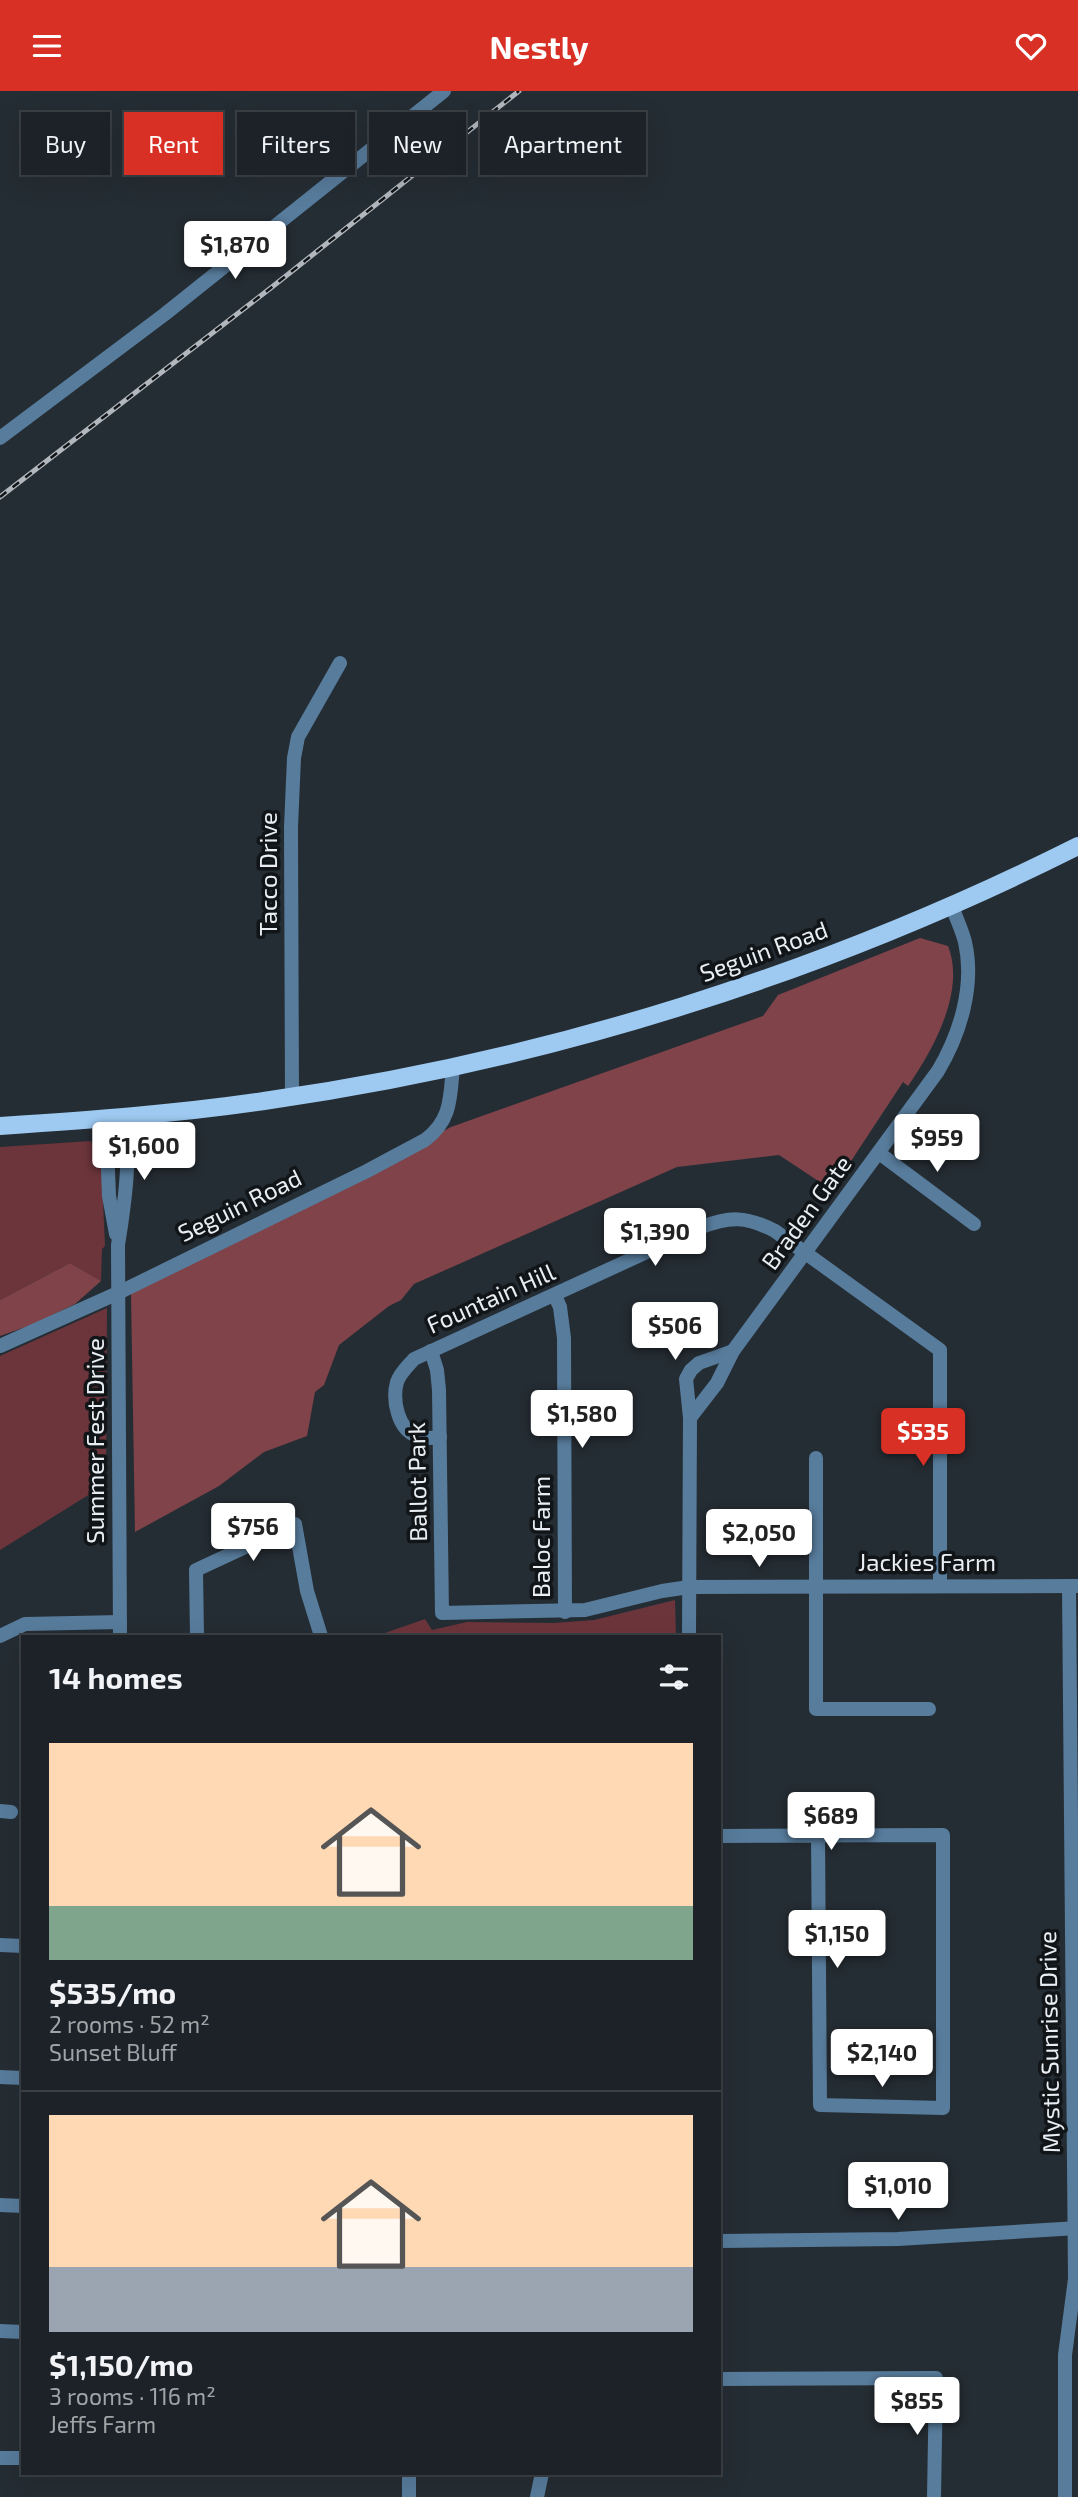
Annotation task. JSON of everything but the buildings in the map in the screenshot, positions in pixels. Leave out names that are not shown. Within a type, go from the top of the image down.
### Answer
[{"type":"main road","name":"Seguin Road","points":[[0,1126],[127,1117],[292,1097],[453,1066],[553,1043],[703,1000],[870,940],[952,907],[1078,845]]},
{"type":"street","points":[[0,438],[165,314],[444,91]]},
{"type":"street","name":"Tacco Drive","points":[[292,1097],[291,827],[294,758],[298,737],[340,663]]},
{"type":"street","name":"Braden Gate","points":[[690,1418],[717,1383],[733,1351],[879,1153],[950,1050],[967,990],[968,959],[965,939],[952,907]]},
{"type":"street","name":"Seguin Road","points":[[0,1346],[118,1293],[425,1140],[446,1118],[453,1066]]},
{"type":"street","name":"Summer Fest Drive","points":[[120,1629],[118,1245],[126,1193],[129,1143],[127,1117]]},
{"type":"street","name":"Summer Fest Drive","points":[[106,1119],[110,1196],[118,1245]]},
{"type":"street","points":[[879,1153],[974,1224]]},
{"type":"street","name":"Fountain Hill","points":[[440,1437],[416,1436],[404,1428],[397,1411],[397,1381],[414,1359],[719,1220],[748,1219],[761,1224],[805,1254],[940,1350],[940,1586]]},
{"type":"street","name":"Baloc Farm","points":[[555,1296],[564,1338],[565,1612]]},
{"type":"street","name":"Ballot Park","points":[[431,1351],[439,1390],[442,1613]]},
{"type":"street","points":[[689,1635],[690,1418],[686,1379],[699,1363],[733,1351]]},
{"type":"street","points":[[817,1458],[816,1709],[929,1709]]},
{"type":"street","points":[[197,1635],[196,1570],[295,1524],[307,1591],[321,1635]]},
{"type":"street","name":"Jackies Farm","points":[[442,1613],[585,1610],[689,1587],[1073,1586]]},
{"type":"street","name":"Mystic Sunrise Drive","points":[[1065,2497],[1076,2228],[1073,1586]]},
{"type":"street","points":[[0,1636],[25,1624],[120,1629]]},
{"type":"street","points":[[721,1836],[818,1835],[943,1835],[943,2108],[820,2105],[818,1835]]},
{"type":"street","points":[[0,1945],[21,1946]]},
{"type":"street","points":[[0,2077],[21,2078]]},
{"type":"street","points":[[0,2205],[21,2206]]},
{"type":"street","points":[[721,2241],[898,2239],[1076,2228]]},
{"type":"street","points":[[0,2331],[21,2332]]},
{"type":"street","points":[[721,2379],[936,2378],[934,2497]]},
{"type":"street","points":[[0,2458],[21,2458]]},
{"type":"street","points":[[409,2475],[409,2497]]},
{"type":"street","points":[[537,2497],[542,2475]]},
{"type":"shaded area","points":[[920,938],[948,946],[953,982],[944,1019],[918,1071],[908,1086],[903,1082],[832,1190],[779,1155],[677,1167],[414,1284],[401,1300],[389,1306],[339,1345],[324,1385],[315,1392],[307,1436],[264,1452],[219,1486],[135,1532],[131,1294],[451,1127],[763,1016],[778,995]]},
{"type":"shaded area","points":[[91,1141],[97,1155],[101,1157],[105,1246],[102,1249],[101,1281],[70,1263],[0,1300],[0,1147]]},
{"type":"shaded area","points":[[70,1263],[101,1281],[75,1304],[34,1324],[0,1336],[0,1300]]},
{"type":"shaded area","points":[[107,1308],[106,1484],[0,1550],[0,1356]]},
{"type":"shaded area","points":[[675,1600],[676,1635],[385,1633],[425,1619],[432,1630],[467,1622],[554,1623],[594,1620]]},
{"type":"railway","points":[[0,497],[272,287],[519,91]]}]
